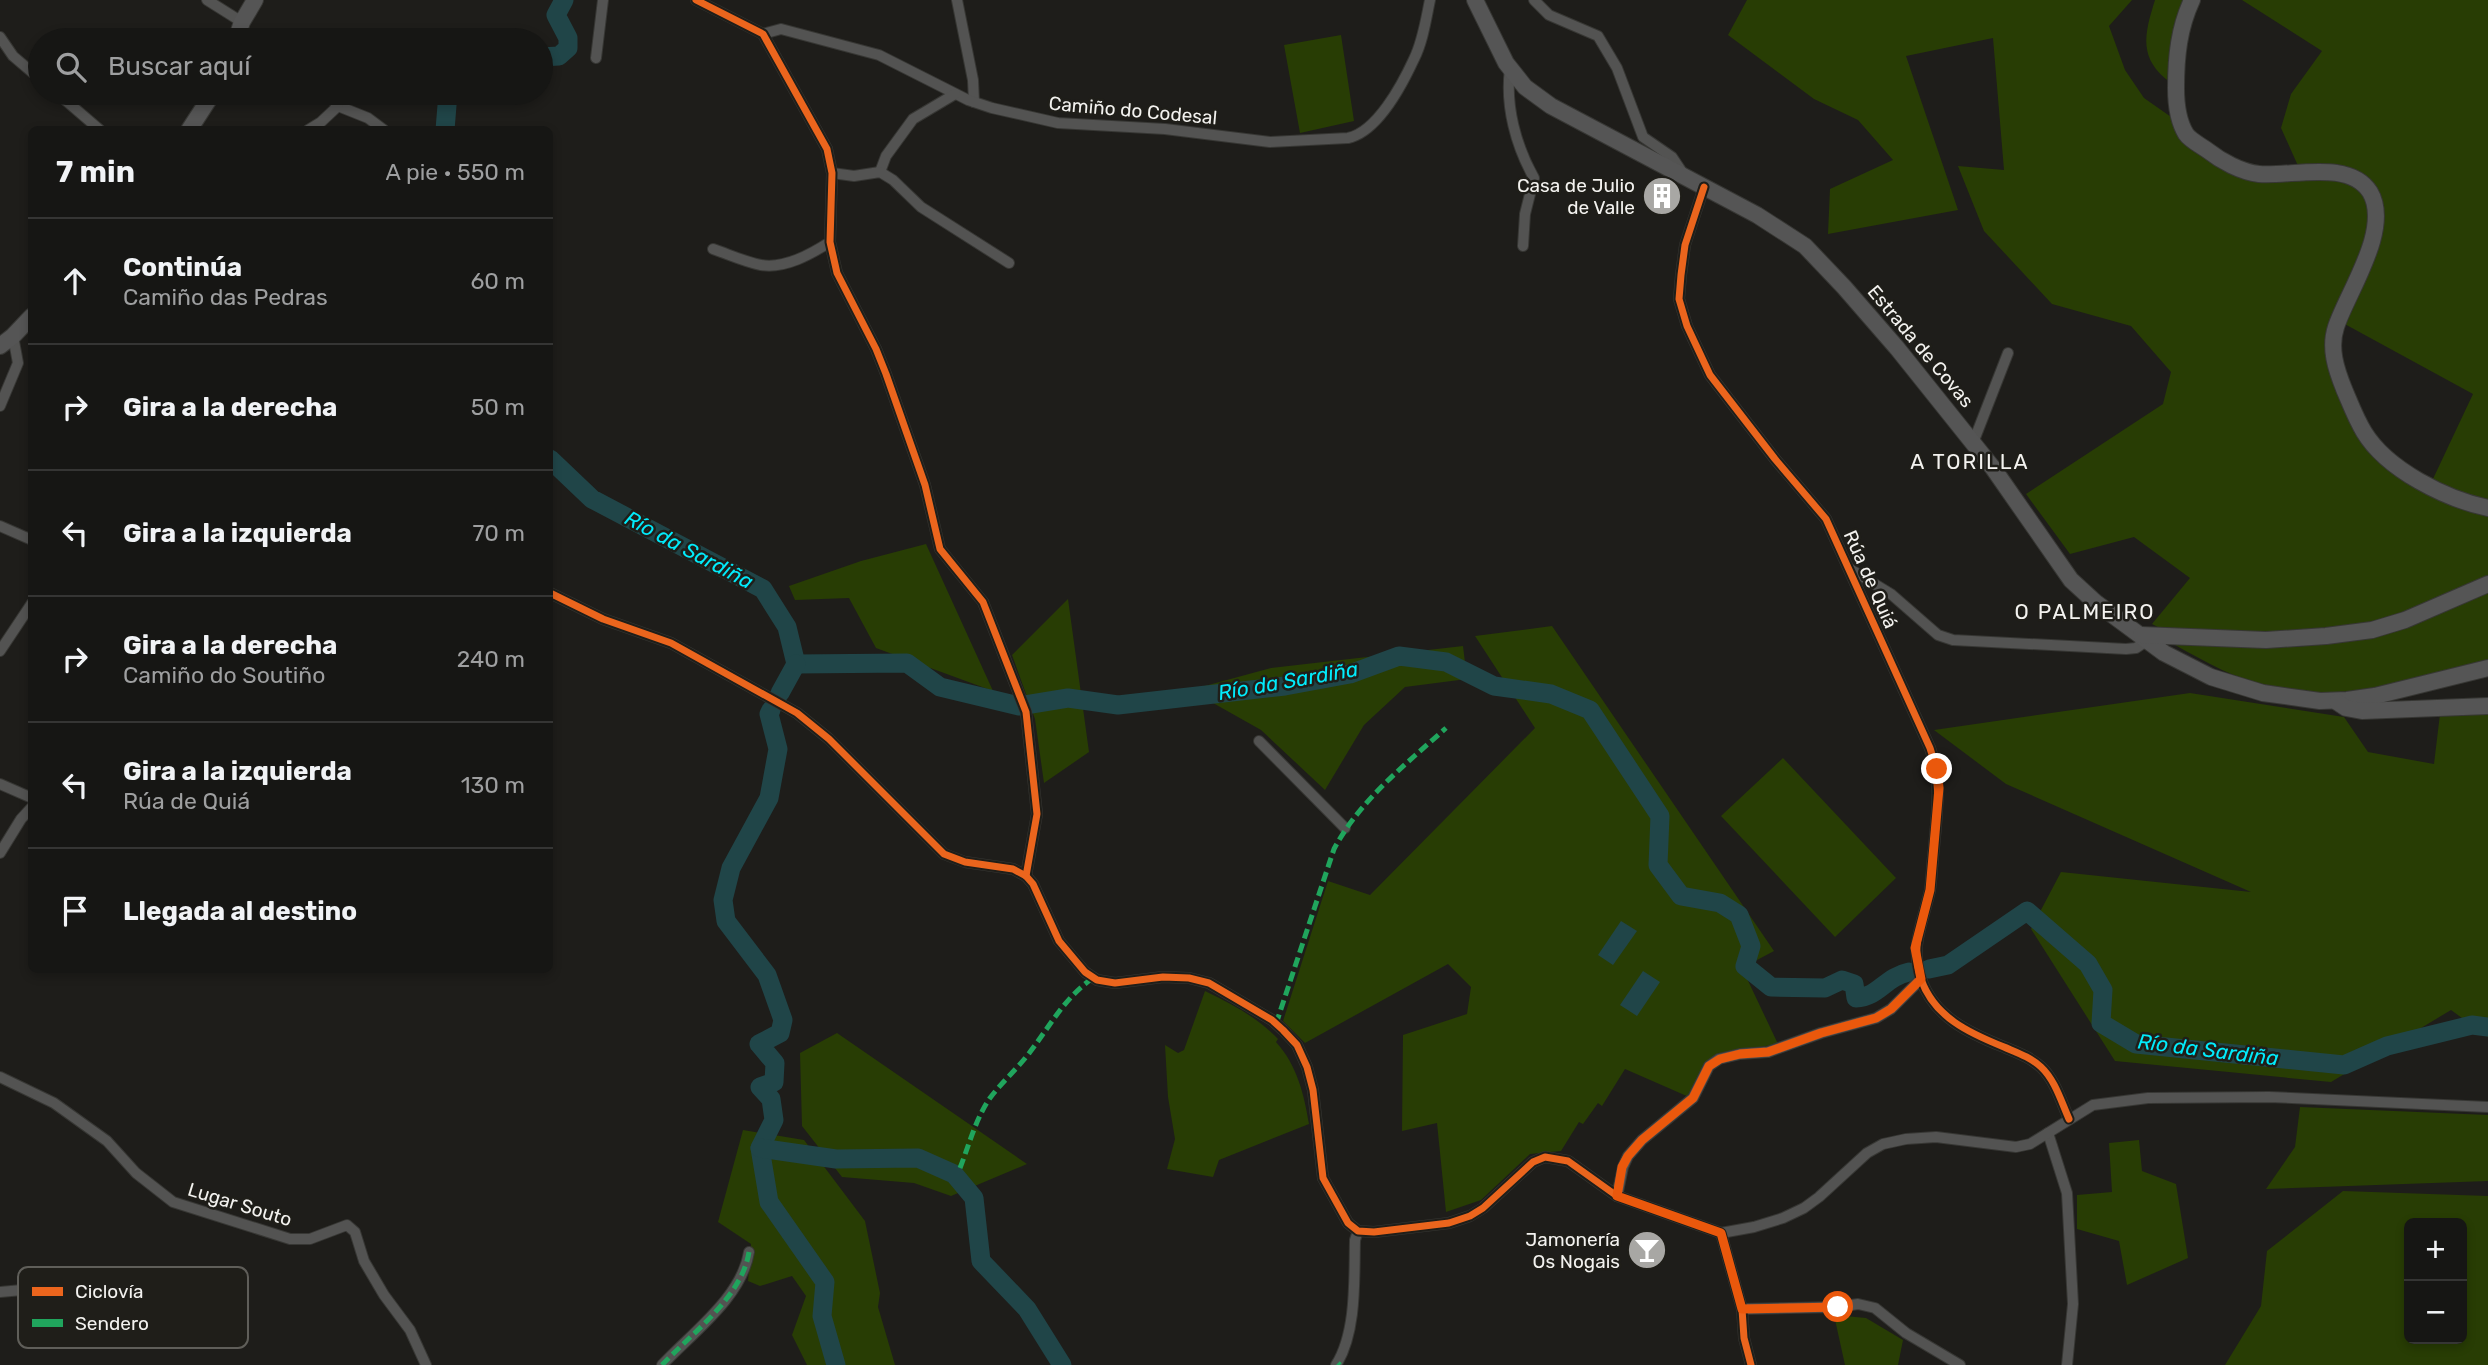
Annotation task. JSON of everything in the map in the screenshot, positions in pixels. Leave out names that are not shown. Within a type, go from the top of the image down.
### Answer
[{"type":"main road","points":[[241,28],[255,0]]},
{"type":"main road","name":"Estrada de Covas","points":[[1475,0],[1510,69],[1525,87],[1551,106],[1757,215],[1805,246],[1889,338],[2015,497],[2071,580],[2095,602],[2144,638],[2186,665],[2211,677],[2263,693],[2336,701]]},
{"type":"main road","points":[[2192,0],[2184,17],[2176,56],[2176,95],[2179,116],[2186,135],[2218,158],[2258,174],[2336,172],[2358,180],[2369,192],[2375,206],[2374,227],[2362,273],[2335,328],[2333,350],[2338,373],[2364,433],[2379,451],[2423,483],[2454,498],[2488,508]]},
{"type":"main road","points":[[192,126],[205,105]]},
{"type":"main road","points":[[6,341],[28,323]]},
{"type":"main road","points":[[2144,638],[2266,640],[2360,632],[2405,620],[2488,584]]},
{"type":"main road","points":[[2336,701],[2375,696],[2488,667]]},
{"type":"main road","points":[[2336,701],[2347,708],[2362,711],[2488,706]]},
{"type":"street","points":[[206,0],[236,28]]},
{"type":"street","points":[[596,58],[603,0]]},
{"type":"street","points":[[696,0],[763,34],[827,149],[832,173],[830,242],[837,273],[886,374],[925,485],[940,549],[983,602],[1026,712],[1037,814],[1026,876]]},
{"type":"street","points":[[957,0],[973,80],[974,102]]},
{"type":"street","name":"Camiño do Codesal","points":[[763,34],[781,29],[879,55],[974,102],[1058,123],[1166,129],[1270,142],[1349,138],[1359,136],[1371,127],[1414,59],[1430,0]]},
{"type":"street","points":[[1534,0],[1549,15],[1598,36],[1617,68],[1643,137],[1672,157],[1686,178]]},
{"type":"street","points":[[0,37],[13,56],[28,69]]},
{"type":"street","points":[[1510,69],[1508,83],[1516,136],[1521,154],[1534,178],[1525,214],[1523,246]]},
{"type":"street","points":[[880,172],[886,156],[913,119],[955,94]]},
{"type":"street","points":[[71,105],[95,126]]},
{"type":"street","points":[[314,126],[338,106],[368,118],[379,126]]},
{"type":"street","points":[[832,173],[855,176],[880,172],[893,180],[922,207],[1009,263]]},
{"type":"street","name":"Rúa de Quiá","points":[[1704,187],[1688,233],[1684,255],[1679,299],[1687,326],[1710,375],[1826,519],[1937,769],[1939,788],[1930,890],[1915,948],[1921,979]]},
{"type":"street","points":[[713,249],[762,266],[808,256],[830,242]]},
{"type":"street","points":[[0,406],[18,363],[6,341]]},
{"type":"street","points":[[1973,443],[2008,353]]},
{"type":"street","points":[[0,526],[28,538]]},
{"type":"street","points":[[1850,569],[1891,594],[1938,635],[1953,640],[2126,649],[2136,648],[2144,638]]},
{"type":"street","points":[[553,594],[603,619],[671,643],[797,713],[829,739],[944,854],[965,862],[1013,870],[1026,876],[1033,884],[1059,941],[1086,972],[1097,980],[1115,983],[1163,977],[1189,978],[1209,983],[1272,1020],[1297,1045],[1307,1067],[1313,1090],[1323,1178],[1348,1223],[1358,1231],[1374,1232],[1449,1223],[1470,1216],[1483,1208],[1533,1162],[1545,1157],[1557,1157],[1567,1161],[1617,1196],[1721,1233],[1764,1224],[1804,1208],[1819,1198],[1867,1153],[1883,1144],[1936,1137],[2016,1147],[2029,1144],[2093,1105],[2148,1098],[2269,1097],[2488,1107]]},
{"type":"street","points":[[0,652],[28,609]]},
{"type":"street","points":[[1259,741],[1345,828]]},
{"type":"street","points":[[0,784],[28,796]]},
{"type":"street","points":[[0,853],[13,830],[28,812]]},
{"type":"street","points":[[1617,1196],[1622,1167],[1628,1156],[1642,1140],[1693,1098],[1709,1066],[1720,1059],[1768,1052],[1821,1033],[1876,1018],[1891,1009],[1921,979],[1937,1008],[1948,1020],[2025,1055],[2044,1069],[2052,1080],[2068,1119]]},
{"type":"street","name":"Lugar Souto","points":[[0,1077],[54,1103],[107,1141],[136,1173],[173,1202],[289,1239],[310,1239],[347,1226],[355,1232],[364,1261],[384,1295],[410,1329],[426,1365]]},
{"type":"street","points":[[2048,1133],[2067,1193],[2073,1304],[2067,1365]]},
{"type":"street","points":[[1336,1365],[1342,1355],[1352,1316],[1355,1240],[1358,1231]]},
{"type":"street","points":[[1721,1233],[1742,1309],[1744,1338],[1751,1365]]},
{"type":"street","points":[[662,1365],[726,1301],[747,1264],[749,1252]]},
{"type":"street","points":[[0,1293],[18,1291]]},
{"type":"street","points":[[1742,1309],[1838,1307],[1858,1304],[1875,1308],[1906,1333],[1960,1365]]},
{"type":"green space","points":[[1747,0],[2132,0],[2109,26],[2125,70],[2144,98],[2174,119],[2189,143],[2284,181],[2331,179],[2348,182],[2361,190],[2369,203],[2371,223],[2327,345],[2383,459],[2488,512],[2488,581],[2400,616],[2324,633],[2169,633],[2152,624],[2190,578],[2134,537],[2070,554],[2026,494],[2163,404],[2171,372],[2131,326],[2052,304],[1984,231],[1958,166],[2004,170],[1993,38],[1906,56],[1958,210],[1828,234],[1830,189],[1893,160],[1858,120],[1814,99],[1728,35]]},
{"type":"green space","points":[[2155,0],[2188,0],[2171,83],[2153,65],[2146,46],[2148,24]]},
{"type":"green space","points":[[2242,0],[2488,0],[2488,504],[2432,481],[2473,394],[2341,322],[2378,219],[2369,185],[2299,168],[2281,128],[2291,94],[2322,51]]},
{"type":"green space","points":[[1341,35],[1354,121],[1300,133],[1284,45]]},
{"type":"green space","points":[[926,544],[993,691],[876,648],[849,598],[795,600],[789,586],[861,561]]},
{"type":"green space","points":[[2488,592],[2488,659],[2354,691],[2299,692],[2260,685],[2210,664],[2175,645],[2297,647],[2357,640]]},
{"type":"green space","points":[[1068,599],[1089,752],[1044,783],[1035,719],[1012,655]]},
{"type":"green space","points":[[1552,626],[1774,951],[1742,968],[1778,1044],[1724,1053],[1689,1097],[1625,1069],[1602,1106],[1598,1103],[1583,1124],[1579,1122],[1561,1151],[1530,1154],[1481,1200],[1446,1212],[1437,1123],[1402,1131],[1403,1035],[1467,1014],[1471,987],[1448,964],[1305,1043],[1283,1021],[1328,881],[1370,895],[1535,728],[1475,636]]},
{"type":"green space","points":[[1463,646],[1467,679],[1405,687],[1364,725],[1325,790],[1261,730],[1190,690],[1271,668]]},
{"type":"green space","points":[[2190,693],[2344,717],[2368,752],[2434,764],[2440,714],[2488,712],[2488,1037],[2451,1010],[2331,1082],[2115,1061],[2031,929],[2061,872],[2251,892],[2006,784],[1934,730]]},
{"type":"green space","points":[[1783,758],[1896,878],[1835,937],[1721,816]]},
{"type":"green space","points":[[1205,991],[1244,1012],[1278,1039],[1276,1042],[1289,1060],[1298,1080],[1309,1124],[1219,1160],[1213,1177],[1167,1169],[1175,1139],[1168,1097],[1165,1045],[1178,1053],[1184,1050]]},
{"type":"green space","points":[[837,1033],[1027,1164],[951,1196],[914,1183],[842,1177],[802,1126],[800,1053]]},
{"type":"green space","points":[[2300,1107],[2488,1115],[2488,1181],[2266,1189],[2295,1147]]},
{"type":"green space","points":[[743,1130],[804,1140],[865,1221],[880,1293],[878,1307],[895,1365],[807,1365],[792,1335],[806,1296],[792,1276],[760,1286],[748,1281],[751,1244],[718,1222]]},
{"type":"green space","points":[[2139,1140],[2142,1171],[2176,1184],[2188,1258],[2127,1285],[2119,1241],[2077,1229],[2077,1195],[2112,1192],[2109,1143]]},
{"type":"green space","points":[[2343,1191],[2488,1196],[2488,1365],[2225,1365],[2261,1306],[2267,1251]]},
{"type":"green space","points":[[1834,1315],[1866,1318],[1903,1340],[1898,1365],[1845,1365]]},
{"type":"water","points":[[1621,921],[1637,931],[1613,965],[1598,955]]},
{"type":"water","points":[[1643,971],[1660,982],[1637,1016],[1620,1005]]},
{"type":"waterway","name":"Río da Sardiña","points":[[553,56],[559,56],[568,48],[568,38],[556,15],[564,0]]},
{"type":"waterway","name":"Río da Sardiña","points":[[445,126],[447,105]]},
{"type":"waterway","name":"Río da Sardiña","points":[[553,462],[592,499],[763,589],[787,627],[796,664],[907,663],[940,687],[1019,706],[1068,698],[1118,705],[1285,686],[1350,674],[1399,656],[1446,662],[1494,686],[1551,694],[1590,710],[1660,816],[1658,865],[1681,896],[1720,903],[1739,915],[1751,946],[1745,966],[1771,987],[1825,988],[1842,980],[1854,984],[1856,998],[1871,994],[1894,978],[1909,972]]},
{"type":"waterway","points":[[780,693],[796,664]]},
{"type":"waterway","points":[[771,710],[769,714],[778,749],[769,798],[731,868],[723,900],[726,921],[767,975],[783,1020],[780,1033],[759,1044],[775,1063],[774,1082],[760,1087],[771,1099],[774,1120],[760,1148],[769,1202],[825,1282],[822,1316],[836,1365]]},
{"type":"waterway","name":"Río da Sardiña","points":[[1929,969],[1948,965],[2027,911],[2088,964],[2103,990],[2101,1023],[2136,1044],[2344,1065],[2387,1046],[2472,1025],[2488,1027]]},
{"type":"waterway","points":[[760,1148],[836,1159],[918,1158],[954,1174],[974,1198],[981,1261],[1027,1309],[1062,1365]]},
{"type":"marked path","points":[[1276,1024],[1334,849],[1370,799],[1446,728]]},
{"type":"marked path","points":[[960,1168],[977,1123],[990,1098],[1025,1058],[1066,1003],[1093,978]]},
{"type":"marked path","points":[[662,1365],[726,1299],[737,1284],[749,1252]]},
{"type":"cycle path","points":[[696,0],[763,34],[827,149],[832,173],[830,242],[837,273],[886,374],[925,485],[940,549],[983,602],[1026,712],[1037,814],[1026,876]]},
{"type":"cycle path","points":[[1704,187],[1685,245],[1681,275],[1679,299],[1687,326],[1710,375],[1826,519],[1934,761],[1937,809],[1930,890],[1917,944],[1921,979],[1935,1004],[1954,1022],[1978,1036],[2024,1055],[2041,1067],[2054,1084],[2069,1119]]},
{"type":"cycle path","points":[[553,594],[603,619],[671,643],[797,713],[829,739],[944,854],[965,862],[1013,869],[1026,876],[1033,884],[1059,941],[1085,972],[1097,980],[1115,983],[1163,977],[1189,978],[1209,983],[1272,1020],[1297,1045],[1307,1067],[1313,1090],[1323,1178],[1348,1223],[1358,1231],[1374,1232],[1449,1223],[1483,1208],[1533,1162],[1545,1157],[1568,1161],[1617,1196],[1721,1233],[1742,1309],[1744,1338],[1751,1365]]},
{"type":"place","name":"Casa de Julio de Valle","points":[[1662,196]]},
{"type":"place","name":"Jamonería Os Nogais","points":[[1647,1250]]},
{"type":"district","name":"A TORILLA","points":[[1970,462]]},
{"type":"district","name":"O PALMEIRO","points":[[2085,612]]},
{"type":"route","points":[[1838,1307],[1742,1309],[1721,1233],[1617,1196],[1622,1167],[1642,1140],[1693,1098],[1709,1066],[1720,1059],[1768,1052],[1821,1033],[1876,1018],[1891,1009],[1921,979],[1915,948],[1930,890],[1939,788],[1937,769]]}]
